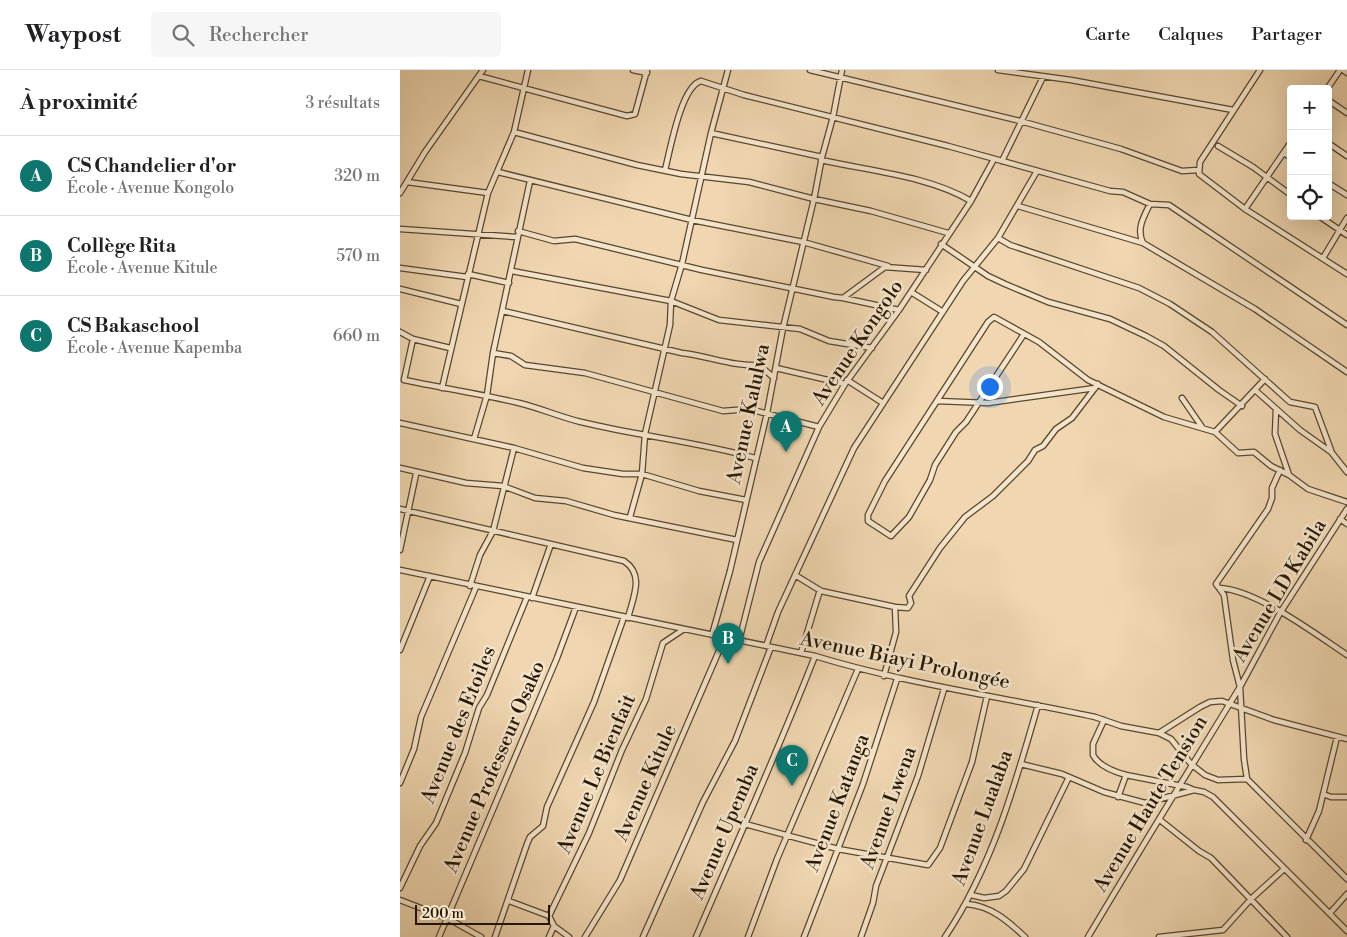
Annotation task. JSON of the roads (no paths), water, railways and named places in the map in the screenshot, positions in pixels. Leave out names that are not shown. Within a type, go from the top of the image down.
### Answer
[{"type":"street","points":[[400,193],[445,122],[483,70]]},
{"type":"street","points":[[442,388],[488,193],[514,132],[528,70]]},
{"type":"street","points":[[479,76],[632,116],[635,114],[647,72],[633,70]]},
{"type":"street","points":[[630,517],[642,474],[645,434],[670,325],[671,301],[682,264],[711,132],[728,70]]},
{"type":"street","points":[[810,70],[1020,121],[1121,149],[1182,171],[1198,170]]},
{"type":"street","name":"Avenue Kalulwa","points":[[712,635],[767,413],[783,328],[794,288],[842,70]]},
{"type":"street","points":[[998,70],[1071,80],[1232,110]]},
{"type":"street","points":[[1260,70],[1232,110],[1200,162],[1198,170],[1201,177],[1246,209],[1347,274]]},
{"type":"street","points":[[1330,85],[1341,70],[1347,73]]},
{"type":"street","points":[[1002,161],[1043,77]]},
{"type":"street","points":[[665,170],[684,101],[691,85],[701,81],[1110,191],[1124,192],[1150,204],[1169,205],[1347,325]]},
{"type":"street","points":[[1332,103],[1347,113]]},
{"type":"street","points":[[514,132],[591,151],[624,162],[701,176],[749,182],[814,199],[871,211],[948,234]]},
{"type":"street","points":[[711,132],[934,185],[956,192],[971,201]]},
{"type":"street","points":[[1218,146],[1287,192]]},
{"type":"street","points":[[1332,146],[1347,156]]},
{"type":"street","points":[[1246,209],[1287,148]]},
{"type":"street","name":"Avenue Kongolo","points":[[739,641],[759,562],[819,427],[846,382],[926,270],[941,244],[971,201],[994,159]]},
{"type":"street","points":[[643,937],[703,802],[735,741],[778,612],[854,448],[943,312],[975,266],[998,238],[1037,171]]},
{"type":"street","points":[[498,172],[692,220],[803,242],[888,266],[926,270]]},
{"type":"street","points":[[474,439],[487,395],[493,353],[530,180]]},
{"type":"street","points":[[407,182],[488,193]]},
{"type":"street","points":[[1332,186],[1347,196]]},
{"type":"street","points":[[1143,242],[1140,236],[1140,226],[1150,204]]},
{"type":"street","points":[[1018,206],[1143,242],[1254,309],[1347,372]]},
{"type":"street","points":[[1323,258],[1347,218]]},
{"type":"street","points":[[1325,220],[1347,235]]},
{"type":"street","points":[[400,229],[517,237]]},
{"type":"street","points":[[518,231],[554,241],[575,240],[899,310]]},
{"type":"street","points":[[998,238],[1010,245],[1139,288],[1170,304],[1206,328],[1290,402],[1314,407],[1332,453]]},
{"type":"street","points":[[941,244],[988,276],[1048,302],[1110,319],[1146,336],[1164,346],[1242,406]]},
{"type":"street","points":[[843,298],[878,270],[888,266]]},
{"type":"street","points":[[400,268],[509,283]]},
{"type":"street","points":[[512,270],[671,301],[719,320],[806,330],[829,341],[872,348]]},
{"type":"street","points":[[400,289],[461,304]]},
{"type":"street","points":[[911,292],[943,312]]},
{"type":"street","points":[[503,311],[682,353],[708,356],[740,366],[759,366],[774,378]]},
{"type":"street","points":[[1024,334],[935,465],[930,480],[909,516],[895,534],[891,536],[867,518],[885,481],[988,322],[994,317],[1039,342],[1096,386],[1164,418],[1215,432],[1238,453],[1254,452],[1308,489],[1347,502]]},
{"type":"street","points":[[400,332],[413,339],[450,348]]},
{"type":"street","points":[[413,339],[402,380],[487,395],[542,409],[581,422],[684,443],[710,446],[755,458]]},
{"type":"street","points":[[493,353],[512,356],[525,364],[585,374],[656,391],[724,411],[745,408],[819,427]]},
{"type":"street","points":[[776,368],[846,382],[883,403]]},
{"type":"street","points":[[1215,432],[1242,406],[1265,379]]},
{"type":"street","points":[[796,575],[820,590],[906,609],[911,603],[908,596],[940,548],[965,517],[993,496],[1028,461],[1056,429],[1072,418],[1096,386]]},
{"type":"street","points":[[936,401],[977,403],[1096,386]]},
{"type":"street","points":[[1255,390],[1300,430],[1332,453],[1347,472]]},
{"type":"street","points":[[1182,398],[1202,427]]},
{"type":"street","points":[[1276,409],[1275,434],[1289,475]]},
{"type":"street","points":[[400,423],[514,448],[583,468],[623,474],[642,474],[699,491],[746,500]]},
{"type":"street","points":[[470,586],[480,555],[493,531],[514,448]]},
{"type":"street","points":[[400,468],[416,474],[466,484],[503,486],[535,498],[566,501],[737,540]]},
{"type":"street","points":[[1218,586],[1268,509],[1272,498],[1272,488],[1280,470]]},
{"type":"street","points":[[400,550],[416,474]]},
{"type":"street","points":[[400,509],[624,560],[629,564],[637,578],[626,617],[594,702],[547,807],[543,826],[530,837],[496,937]]},
{"type":"street","name":"Avenue LD Kabila","points":[[1247,779],[1240,687],[1280,613],[1347,509]]},
{"type":"street","points":[[1340,519],[1347,524]]},
{"type":"street","name":"Avenue des Etoiles","points":[[400,888],[420,846],[436,823],[455,774],[466,753],[479,708],[487,695],[551,544]]},
{"type":"street","name":"Avenue Biayi Prolongée","points":[[400,570],[815,656],[897,679],[1038,705],[1159,733],[1172,739],[1191,764],[1205,775],[1218,780],[1247,779]]},
{"type":"street","points":[[400,650],[430,576]]},
{"type":"street","points":[[1218,586],[1234,589],[1257,598],[1347,654]]},
{"type":"street","points":[[1218,586],[1224,595],[1233,660],[1240,687]]},
{"type":"street","points":[[400,783],[414,749],[421,718],[476,587]]},
{"type":"street","points":[[801,653],[820,590]]},
{"type":"street","name":"Avenue Professeur Osako","points":[[439,937],[558,658],[576,607]]},
{"type":"street","points":[[884,676],[896,632],[895,607]]},
{"type":"street","name":"Avenue Le Bienfait","points":[[549,916],[589,833],[622,750],[646,699],[663,643],[684,629]]},
{"type":"street","name":"Avenue Kitule","points":[[585,937],[620,880],[725,637]]},
{"type":"street","name":"Avenue Upemba","points":[[696,937],[815,656]]},
{"type":"street","points":[[748,937],[777,859],[789,836],[858,669]]},
{"type":"street","name":"Avenue Katanga","points":[[804,937],[880,734],[897,679]]},
{"type":"street","name":"Avenue Haute Tension","points":[[1088,937],[1160,820],[1178,785],[1240,687]]},
{"type":"street","name":"Avenue Lwena","points":[[860,937],[918,776],[944,689]]},
{"type":"street","points":[[745,824],[838,850],[926,866],[940,848],[972,762],[986,696]]},
{"type":"street","points":[[1159,733],[1210,702],[1222,701],[1242,710],[1347,739]]},
{"type":"street","name":"Avenue Lualaba","points":[[945,937],[967,904],[984,867],[1021,764],[1038,705]]},
{"type":"street","points":[[1104,720],[1093,744],[1093,755],[1104,766],[1116,773],[1178,785],[1204,792],[1212,797],[1347,931]]},
{"type":"street","points":[[1306,840],[1319,811],[1337,737]]},
{"type":"street","points":[[1021,764],[1069,777],[1118,797],[1145,803],[1194,790]]},
{"type":"street","points":[[1118,797],[1126,775]]},
{"type":"street","points":[[971,895],[984,898],[999,896],[1006,891],[1024,869],[1069,777]]},
{"type":"street","points":[[1247,779],[1347,879]]},
{"type":"street","points":[[1323,794],[1331,798],[1347,797]]},
{"type":"street","points":[[1160,820],[1210,858],[1288,937]]},
{"type":"street","points":[[1159,937],[1185,936],[1223,930],[1251,898],[1284,868]]},
{"type":"street","points":[[1330,913],[1347,894]]},
{"type":"street","points":[[400,900],[448,918],[481,937]]},
{"type":"street","points":[[509,902],[549,916],[554,926],[569,937]]},
{"type":"street","points":[[967,904],[986,907],[1010,922],[1025,937]]},
{"type":"street","points":[[549,937],[554,926]]},
{"type":"place","name":"CS Chandelier d'or","points":[[786,452]]},
{"type":"place","name":"Collège Rita","points":[[728,664]]},
{"type":"place","name":"CS Bakaschool","points":[[792,786]]}]
